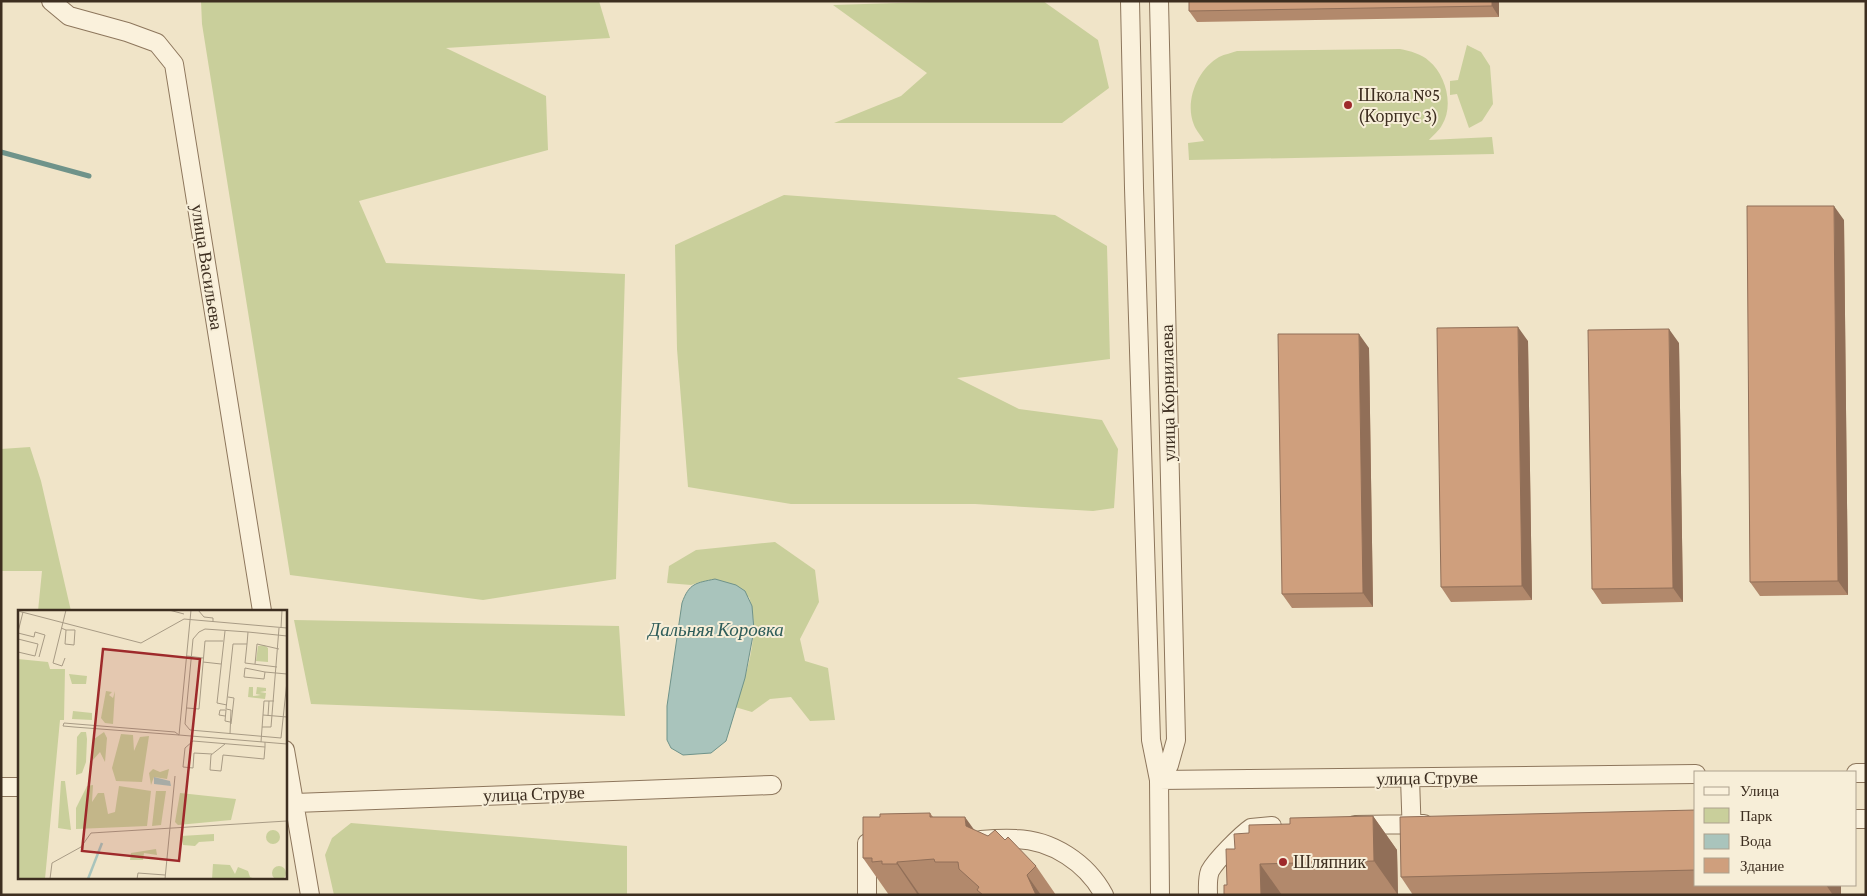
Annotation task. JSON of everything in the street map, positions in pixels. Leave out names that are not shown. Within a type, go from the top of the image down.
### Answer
[{"type":"street","name":"улица Васильева","points":[[51,1],[69,16],[127,32],[157,43],[174,64],[262,610]]},
{"type":"street","name":"улица Корнилаева","points":[[1130,1],[1151,740],[1159,780],[1160,895]]},
{"type":"street","name":"улица Корнилаева","points":[[1158,1],[1176,740],[1169,765],[1159,780]]},
{"type":"street","points":[[286,761],[290,803],[310,895]]},
{"type":"street","name":"улица Струве","points":[[1159,780],[1694,774]]},
{"type":"street","points":[[1410,778],[1412,853]]},
{"type":"street","name":"улица Струве","points":[[290,803],[772,785]]},
{"type":"street","points":[[1,787],[18,787]]},
{"type":"street","points":[[1337,826],[1441,824]]},
{"type":"street","points":[[1208,895],[1208,881],[1211,871],[1218,860],[1246,832],[1257,826],[1285,826]]},
{"type":"street","points":[[967,840],[1017,838],[1042,843],[1065,853],[1086,872],[1104,895]]},
{"type":"street","points":[[867,895],[867,843],[887,842]]},
{"type":"green space","points":[[201,1],[599,1],[610,38],[446,48],[546,96],[548,150],[359,201],[386,263],[625,274],[616,579],[483,600],[290,575],[202,24]]},
{"type":"green space","points":[[960,1],[1043,1],[1098,40],[1109,88],[1062,123],[834,123],[901,96],[927,73],[833,5]]},
{"type":"green space","points":[[1467,45],[1481,52],[1490,66],[1493,104],[1482,121],[1469,128],[1457,94],[1450,95],[1450,81],[1458,80]]},
{"type":"green space","points":[[1400,49],[1423,56],[1435,67],[1444,82],[1448,100],[1446,117],[1441,127],[1429,140],[1492,137],[1494,154],[1189,160],[1188,143],[1204,141],[1195,127],[1191,116],[1192,96],[1199,77],[1211,62],[1219,57],[1237,51]]},
{"type":"green space","points":[[784,195],[1055,215],[1107,246],[1110,359],[957,378],[1019,409],[1102,420],[1118,449],[1114,508],[1093,511],[975,504],[791,504],[688,487],[677,349],[675,245]]},
{"type":"green space","points":[[30,447],[41,481],[71,610],[38,610],[42,571],[1,571],[1,449]]},
{"type":"green space","points":[[775,542],[815,570],[819,602],[800,639],[805,661],[828,668],[835,720],[810,721],[791,697],[770,699],[752,712],[735,707],[748,666],[753,638],[754,624],[749,597],[700,582],[691,585],[667,583],[669,566],[696,550]]},
{"type":"green space","points":[[294,620],[619,626],[625,716],[311,704]]},
{"type":"green space","points":[[351,823],[627,846],[627,895],[334,895],[325,855],[332,838]]},
{"type":"water","name":"Дальняя Коровка","points":[[715,579],[736,585],[745,591],[752,606],[754,630],[745,678],[726,741],[711,753],[683,755],[671,748],[667,740],[667,706],[682,603],[687,591],[694,585]]},
{"type":"building","points":[[1189,1],[1492,1],[1492,6],[1189,11]]},
{"type":"building","points":[[1747,206],[1834,206],[1838,581],[1750,582]]},
{"type":"building","points":[[1518,327],[1522,586],[1441,587],[1437,328]]},
{"type":"building","points":[[1669,329],[1673,588],[1592,589],[1588,330]]},
{"type":"building","points":[[1278,334],[1359,334],[1363,593],[1282,594]]},
{"type":"building","points":[[1694,810],[1694,870],[1401,877],[1400,817]]},
{"type":"building","points":[[930,813],[930,817],[965,817],[966,826],[988,836],[995,830],[1005,840],[1008,837],[1036,866],[1027,875],[1036,895],[983,895],[977,890],[979,887],[959,869],[958,862],[935,862],[934,859],[882,864],[882,861],[872,862],[872,858],[863,858],[863,817],[880,817],[880,814]]},
{"type":"building","points":[[1373,816],[1374,861],[1260,864],[1261,895],[1224,895],[1224,885],[1227,885],[1226,849],[1235,849],[1234,834],[1249,833],[1249,825],[1290,824],[1290,818]]},
{"type":"waterway","points":[[1,152],[89,176]]},
{"type":"place","name":"Школа №5 (Корпус 3)","points":[[1348,105]]},
{"type":"place","name":"Шляпник","points":[[1283,862]]}]
